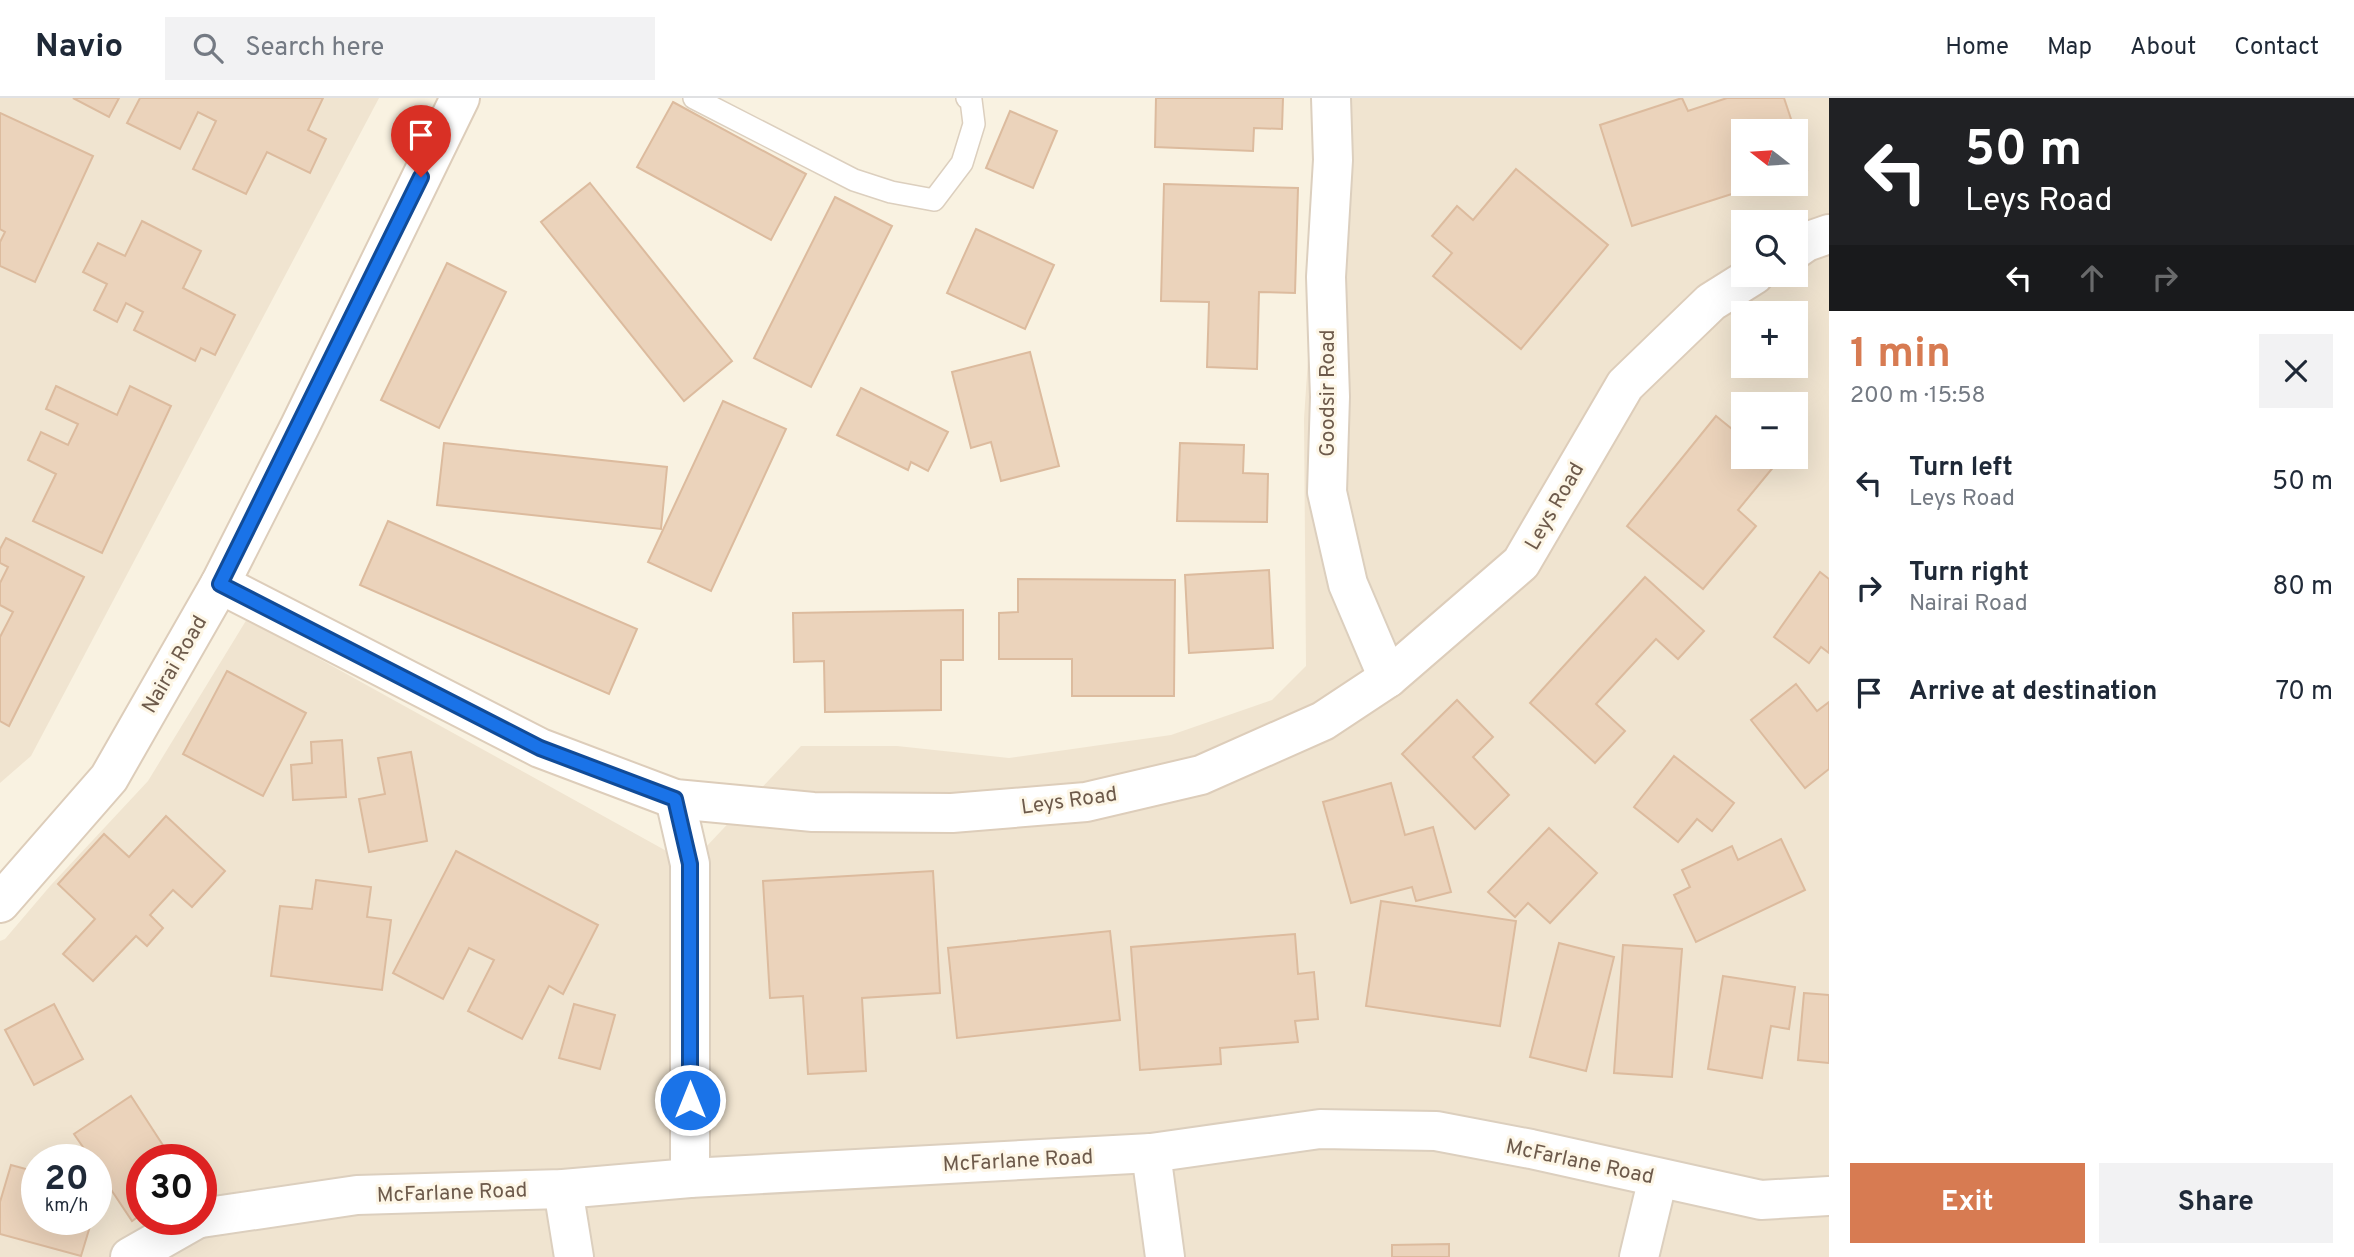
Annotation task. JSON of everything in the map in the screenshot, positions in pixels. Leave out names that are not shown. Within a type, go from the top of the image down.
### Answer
[{"type":"street","name":"Nairai Road","points":[[0,903],[109,778],[220,584],[460,98]]},
{"type":"street","name":"Goodsir Road","points":[[1331,98],[1333,160],[1326,277],[1330,397],[1326,492],[1348,584],[1388,678]]},
{"type":"street","points":[[1808,241],[1829,234]]},
{"type":"street","name":"Leys Road","points":[[220,584],[540,748],[675,799],[827,812],[952,813],[1086,802],[1201,775],[1323,721],[1388,678],[1521,564],[1625,385],[1711,302],[1735,287]]},
{"type":"street","points":[[675,799],[690,864],[690,1178]]},
{"type":"street","name":"McFarlane Road","points":[[217,1216],[357,1195],[563,1189],[690,1178],[1151,1153],[1320,1129],[1436,1131],[1762,1199],[1829,1196]]},
{"type":"street","points":[[1151,1153],[1165,1257]]},
{"type":"street","points":[[1639,1257],[1658,1178]]},
{"type":"street","points":[[563,1189],[574,1257]]},
{"type":"street","points":[[130,1257],[169,1235]]},
{"type":"lane","points":[[694,98],[854,180],[891,192],[934,200],[962,163],[974,124],[971,100],[967,98]]},
{"type":"shaded area","points":[[0,98],[379,98],[31,756],[0,783]]},
{"type":"shaded area","points":[[1321,98],[1829,98],[1829,1257],[0,1257],[0,941],[5,939],[51,885],[148,781],[247,619],[690,864],[801,746],[897,746],[1009,758],[1171,735],[1272,700],[1306,666],[1304,419],[1324,120]]},
{"type":"building","points":[[73,98],[119,98],[109,117]]},
{"type":"building","points":[[140,98],[323,98],[308,130],[326,139],[310,173],[267,152],[246,194],[193,169],[216,121],[198,112],[180,149],[127,123]]},
{"type":"building","points":[[1156,98],[1283,98],[1282,129],[1254,128],[1253,151],[1155,147]]},
{"type":"building","points":[[1682,98],[1688,111],[1727,98],[1784,98],[1791,119],[1731,119],[1731,194],[1632,226],[1600,125]]},
{"type":"building","points":[[673,102],[806,174],[771,240],[637,167]]},
{"type":"building","points":[[1010,111],[1057,131],[1033,188],[986,168]]},
{"type":"building","points":[[0,113],[93,156],[35,282],[0,266],[0,242],[5,232],[0,229]]},
{"type":"building","points":[[1516,169],[1608,245],[1521,349],[1433,276],[1452,253],[1432,236],[1457,206],[1473,220]]},
{"type":"building","points":[[590,183],[732,361],[684,401],[541,222]]},
{"type":"building","points":[[1164,184],[1298,188],[1295,293],[1259,292],[1257,369],[1207,367],[1209,302],[1161,301]]},
{"type":"building","points":[[835,197],[892,226],[811,387],[754,358]]},
{"type":"building","points":[[142,221],[201,251],[183,288],[235,315],[215,355],[201,348],[195,361],[134,330],[143,312],[126,303],[117,322],[94,310],[107,284],[83,272],[98,243],[125,256]]},
{"type":"building","points":[[976,229],[1054,265],[1025,329],[947,293]]},
{"type":"building","points":[[447,263],[506,292],[439,428],[381,400]]},
{"type":"building","points":[[1030,352],[1059,466],[1001,481],[991,442],[971,448],[952,372]]},
{"type":"building","points":[[56,386],[117,415],[130,386],[171,406],[102,553],[33,521],[56,474],[28,460],[41,432],[68,445],[78,424],[46,409]]},
{"type":"building","points":[[861,388],[948,432],[928,471],[911,462],[908,470],[837,435]]},
{"type":"building","points":[[723,401],[786,429],[711,591],[648,562]]},
{"type":"building","points":[[1716,416],[1731,428],[1731,469],[1772,469],[1738,510],[1756,526],[1703,589],[1627,526]]},
{"type":"building","points":[[444,443],[667,467],[661,529],[437,505]]},
{"type":"building","points":[[1180,443],[1244,445],[1243,473],[1268,474],[1267,522],[1177,521]]},
{"type":"building","points":[[388,521],[637,629],[609,694],[360,585]]},
{"type":"building","points":[[6,538],[84,577],[9,726],[0,721],[0,637],[13,612],[0,605],[0,583],[8,567],[0,563],[0,549]]},
{"type":"building","points":[[1269,570],[1273,648],[1189,653],[1185,575]]},
{"type":"building","points":[[1820,572],[1829,579],[1829,653],[1821,647],[1809,663],[1774,637]]},
{"type":"building","points":[[1645,577],[1704,631],[1678,659],[1656,639],[1596,704],[1625,731],[1595,763],[1530,703]]},
{"type":"building","points":[[1018,579],[1175,580],[1174,696],[1072,696],[1072,659],[999,659],[999,613],[1018,612]]},
{"type":"building","points":[[963,610],[963,660],[941,660],[941,710],[825,712],[824,661],[794,662],[793,613]]},
{"type":"building","points":[[227,671],[306,713],[263,796],[183,754]]},
{"type":"building","points":[[1796,684],[1817,711],[1829,702],[1829,769],[1805,788],[1751,720]]},
{"type":"building","points":[[1457,700],[1493,737],[1473,757],[1509,795],[1475,829],[1402,754]]},
{"type":"building","points":[[342,740],[346,797],[293,800],[291,765],[312,763],[311,742]]},
{"type":"building","points":[[411,752],[427,841],[369,852],[359,799],[385,794],[378,758]]},
{"type":"building","points":[[1674,756],[1734,803],[1712,831],[1697,819],[1678,842],[1634,807]]},
{"type":"building","points":[[1391,783],[1405,835],[1433,827],[1451,892],[1416,901],[1412,887],[1351,903],[1323,802]]},
{"type":"building","points":[[166,816],[225,871],[192,907],[173,890],[150,915],[163,928],[147,946],[136,936],[93,981],[63,954],[95,919],[58,884],[104,834],[129,857]]},
{"type":"building","points":[[1549,828],[1597,873],[1550,923],[1528,903],[1515,917],[1488,892]]},
{"type":"building","points":[[1781,839],[1805,890],[1696,942],[1674,895],[1690,887],[1682,870],[1732,846],[1738,860]]},
{"type":"building","points":[[456,851],[598,925],[563,994],[549,986],[522,1039],[468,1011],[494,960],[469,948],[443,999],[393,973]]},
{"type":"building","points":[[933,871],[940,993],[862,998],[866,1071],[808,1074],[803,996],[770,998],[763,881]]},
{"type":"building","points":[[316,880],[371,887],[367,917],[391,920],[382,990],[271,976],[280,906],[312,909]]},
{"type":"building","points":[[1381,901],[1516,921],[1500,1026],[1366,1006]]},
{"type":"building","points":[[1110,931],[1120,1020],[957,1038],[948,948]]},
{"type":"building","points":[[1295,934],[1298,974],[1314,972],[1318,1019],[1295,1021],[1298,1042],[1220,1048],[1221,1064],[1140,1070],[1131,947]]},
{"type":"building","points":[[1559,943],[1614,957],[1586,1071],[1530,1057]]},
{"type":"building","points":[[1623,945],[1682,949],[1672,1077],[1614,1073]]},
{"type":"building","points":[[1723,976],[1795,987],[1789,1029],[1771,1026],[1762,1078],[1708,1069]]},
{"type":"building","points":[[1804,993],[1829,995],[1829,1063],[1798,1060]]},
{"type":"building","points":[[54,1004],[83,1059],[34,1085],[5,1030]]},
{"type":"building","points":[[574,1004],[615,1015],[600,1069],[559,1058]]},
{"type":"building","points":[[131,1096],[162,1144],[126,1144],[126,1212],[112,1191],[112,1144],[81,1144],[74,1134]]},
{"type":"building","points":[[11,1165],[21,1168],[21,1235],[87,1235],[81,1256],[0,1234],[0,1202]]},
{"type":"building","points":[[1449,1244],[1449,1257],[1392,1257],[1392,1245]]},
{"type":"route","points":[[421,177],[220,584],[540,748],[675,799],[690,864],[690,1100]]}]
